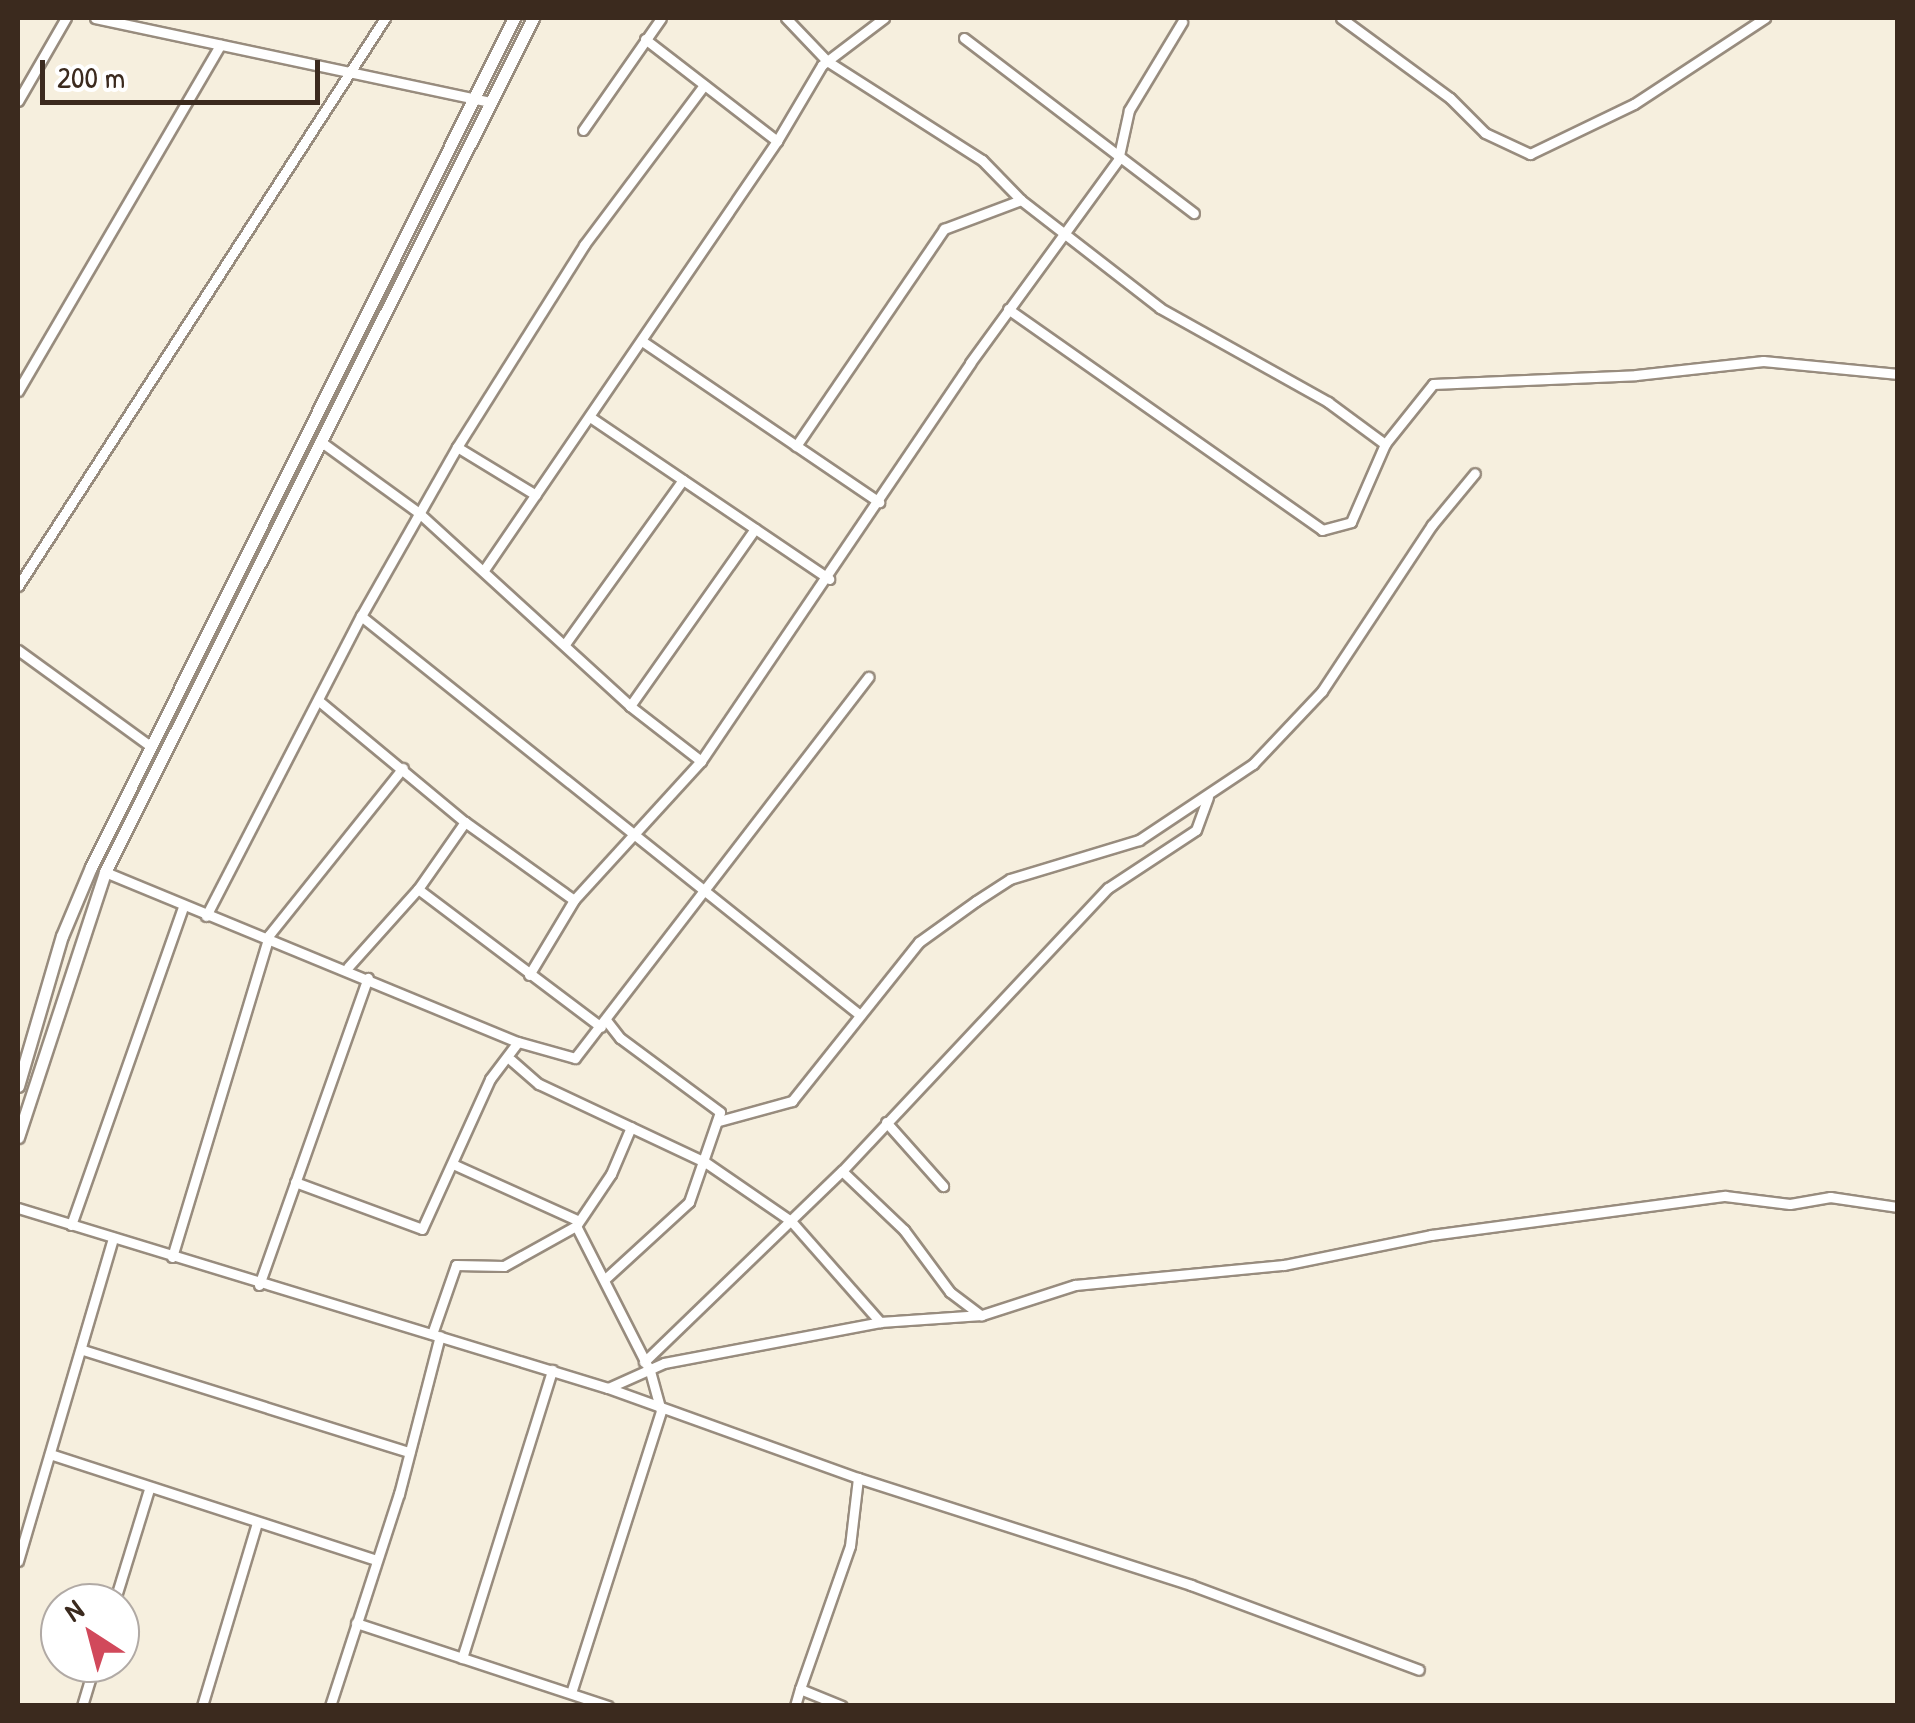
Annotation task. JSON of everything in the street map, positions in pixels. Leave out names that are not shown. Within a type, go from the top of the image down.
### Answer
[{"type":"main road","points":[[18,1086],[62,936],[140,766],[514,18]]},
{"type":"main road","points":[[18,1137],[105,872],[532,18]]},
{"type":"main road","points":[[140,766],[154,770]]},
{"type":"street","points":[[18,101],[66,18]]},
{"type":"street","points":[[94,18],[349,75],[476,94],[490,102]]},
{"type":"street","points":[[18,586],[385,18]]},
{"type":"street","points":[[584,130],[661,18]]},
{"type":"street","points":[[786,18],[826,61],[982,160],[1021,200],[1160,308],[1328,402],[1384,444]]},
{"type":"street","points":[[484,570],[777,141],[826,61],[884,18]]},
{"type":"street","points":[[1341,18],[1450,98],[1484,133],[1530,154],[1634,104],[1765,18]]},
{"type":"street","points":[[529,975],[574,900],[701,761],[1008,310],[1118,160],[1129,110],[1182,22]]},
{"type":"street","points":[[964,38],[1118,160],[1194,214]]},
{"type":"street","points":[[645,39],[777,141]]},
{"type":"street","points":[[18,391],[220,46]]},
{"type":"street","points":[[206,916],[361,616],[457,447],[584,245],[704,86]]},
{"type":"street","points":[[796,446],[944,229],[1021,200]]},
{"type":"street","points":[[1008,310],[1322,530],[1351,522],[1384,444],[1434,384],[1636,375],[1763,361],[1898,374]]},
{"type":"street","points":[[642,341],[879,502]]},
{"type":"street","points":[[590,417],[828,579]]},
{"type":"street","points":[[320,441],[419,513],[630,706],[701,761]]},
{"type":"street","points":[[457,447],[536,495]]},
{"type":"street","points":[[719,1121],[792,1102],[919,942],[998,886],[1139,840],[1253,764],[1322,692],[1432,525],[1475,473]]},
{"type":"street","points":[[565,644],[682,480]]},
{"type":"street","points":[[630,706],[755,529]]},
{"type":"street","points":[[361,616],[860,1015]]},
{"type":"street","points":[[18,650],[150,746]]},
{"type":"street","points":[[105,872],[206,916],[268,935],[348,967],[518,1042],[575,1058],[593,1040],[703,889],[868,677]]},
{"type":"street","points":[[320,701],[464,822],[574,900]]},
{"type":"street","points":[[172,1257],[268,935],[404,768]]},
{"type":"street","points":[[608,1388],[647,1366],[842,1171],[1108,888],[1196,830],[1209,794]]},
{"type":"street","points":[[348,967],[418,889],[464,822]]},
{"type":"street","points":[[418,889],[529,975],[717,1104],[719,1121],[705,1162],[674,1222],[606,1279]]},
{"type":"street","points":[[71,1225],[183,907]]},
{"type":"street","points":[[259,1285],[368,978]]},
{"type":"street","points":[[593,1040],[620,1038]]},
{"type":"street","points":[[295,1182],[414,1230],[429,1225],[490,1079],[511,1060],[518,1042]]},
{"type":"street","points":[[511,1060],[538,1084],[705,1162],[791,1221],[880,1322]]},
{"type":"street","points":[[886,1122],[943,1186]]},
{"type":"street","points":[[330,1706],[409,1452],[456,1264],[504,1266],[576,1223],[611,1174],[631,1127]]},
{"type":"street","points":[[455,1166],[576,1223],[647,1366],[660,1411],[571,1693]]},
{"type":"street","points":[[842,1171],[904,1230],[950,1292],[982,1315]]},
{"type":"street","points":[[647,1366],[880,1322],[982,1315],[1075,1286],[1284,1265],[1432,1234],[1725,1196],[1790,1204],[1830,1197],[1898,1207]]},
{"type":"street","points":[[18,1210],[608,1388],[660,1411],[1208,1592],[1420,1670]]},
{"type":"street","points":[[18,1561],[114,1238]]},
{"type":"street","points":[[83,1350],[409,1452]]},
{"type":"street","points":[[462,1658],[552,1370]]},
{"type":"street","points":[[50,1454],[376,1560]]},
{"type":"street","points":[[796,1706],[850,1546],[858,1478]]},
{"type":"street","points":[[120,1583],[149,1489]]},
{"type":"street","points":[[202,1706],[257,1523]]},
{"type":"street","points":[[356,1623],[608,1706]]},
{"type":"street","points":[[800,1689],[842,1706]]}]
